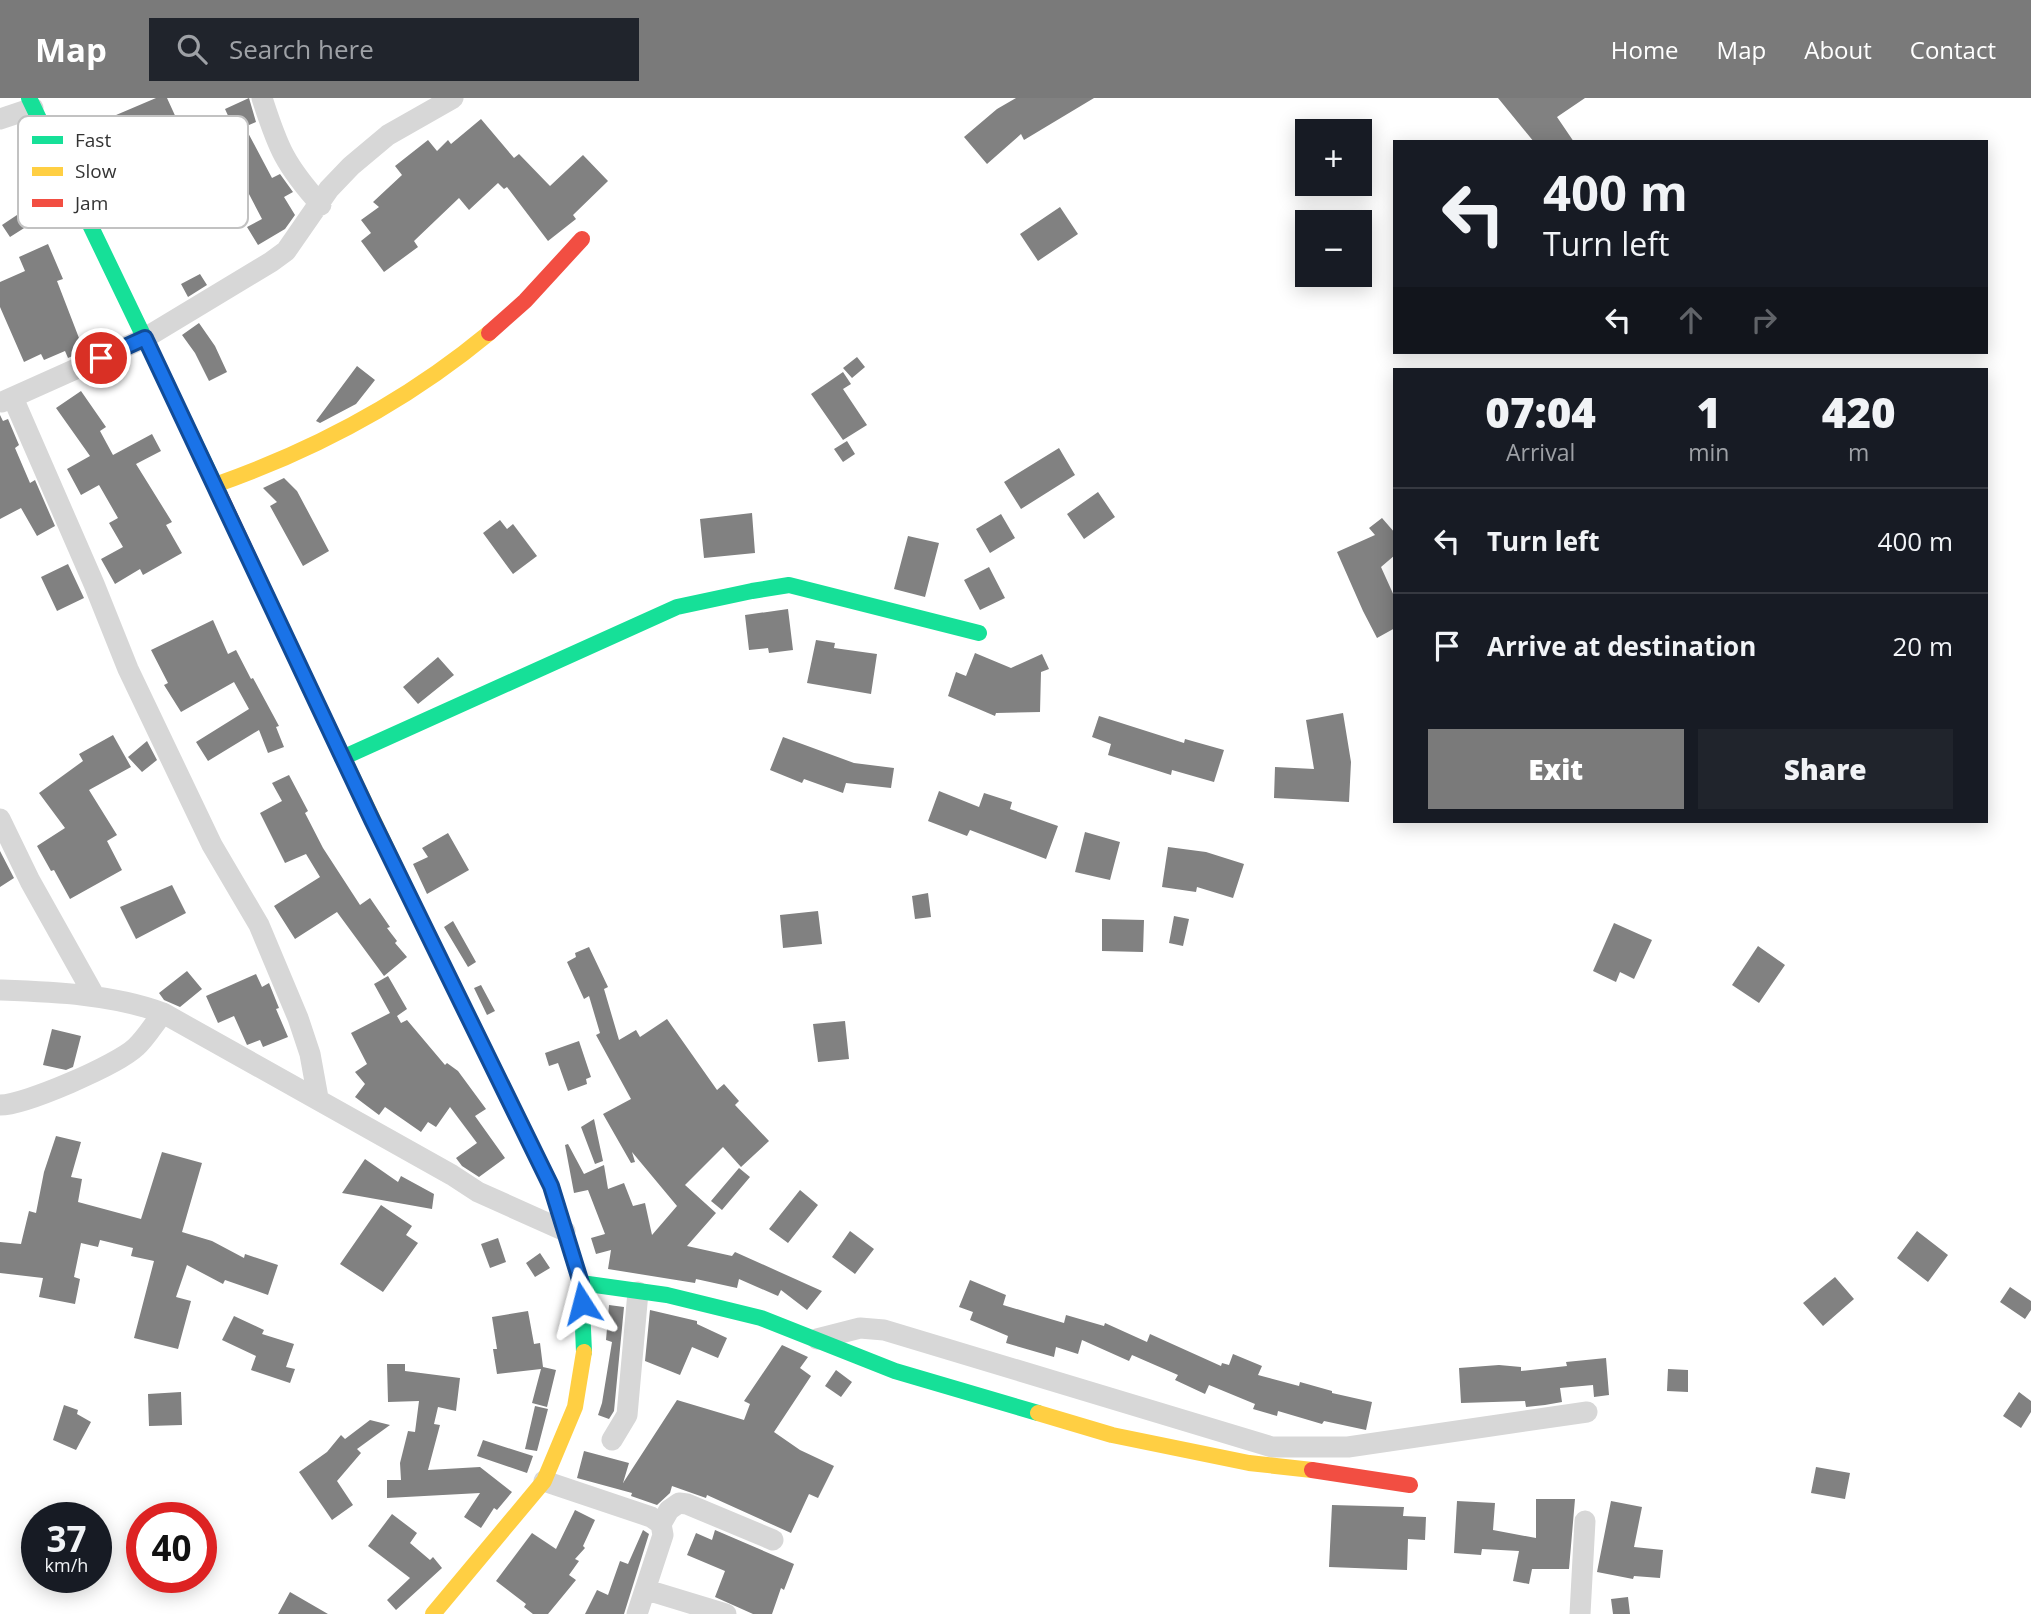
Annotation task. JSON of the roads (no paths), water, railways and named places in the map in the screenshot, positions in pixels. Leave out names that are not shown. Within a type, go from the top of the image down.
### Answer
[{"type":"street","points":[[262,98],[278,148],[321,205]]},
{"type":"street","points":[[318,1098],[310,1054],[298,1018],[259,925],[212,845],[128,669],[94,584],[7,400],[145,338],[286,251],[321,205],[329,190],[368,150],[388,135],[453,98]]},
{"type":"street","points":[[0,119],[31,103]]},
{"type":"street","points":[[92,228],[342,758],[551,1186],[581,1283],[585,1343],[575,1407],[544,1481],[433,1614]]},
{"type":"street","points":[[215,485],[315,447],[386,408],[450,364],[507,319],[582,239]]},
{"type":"street","points":[[342,758],[677,607],[752,591],[789,585],[979,633]]},
{"type":"street","points":[[0,819],[30,881],[95,998]]},
{"type":"street","points":[[0,990],[139,1004],[163,1013],[318,1098],[478,1192],[565,1231]]},
{"type":"street","points":[[0,1105],[27,1100],[121,1058],[137,1046],[163,1013]]},
{"type":"street","points":[[581,1283],[667,1295],[761,1318],[895,1371],[1112,1435],[1248,1462],[1410,1485]]},
{"type":"street","points":[[612,1440],[627,1415],[638,1292]]},
{"type":"street","points":[[817,1339],[860,1328],[884,1330],[1272,1447],[1348,1447],[1587,1412]]},
{"type":"street","points":[[544,1481],[651,1517],[661,1524]]},
{"type":"street","points":[[637,1614],[663,1535],[661,1524],[669,1510],[679,1503],[773,1541]]},
{"type":"street","points":[[1580,1614],[1585,1521]]},
{"type":"street","points":[[647,1590],[726,1614]]}]
